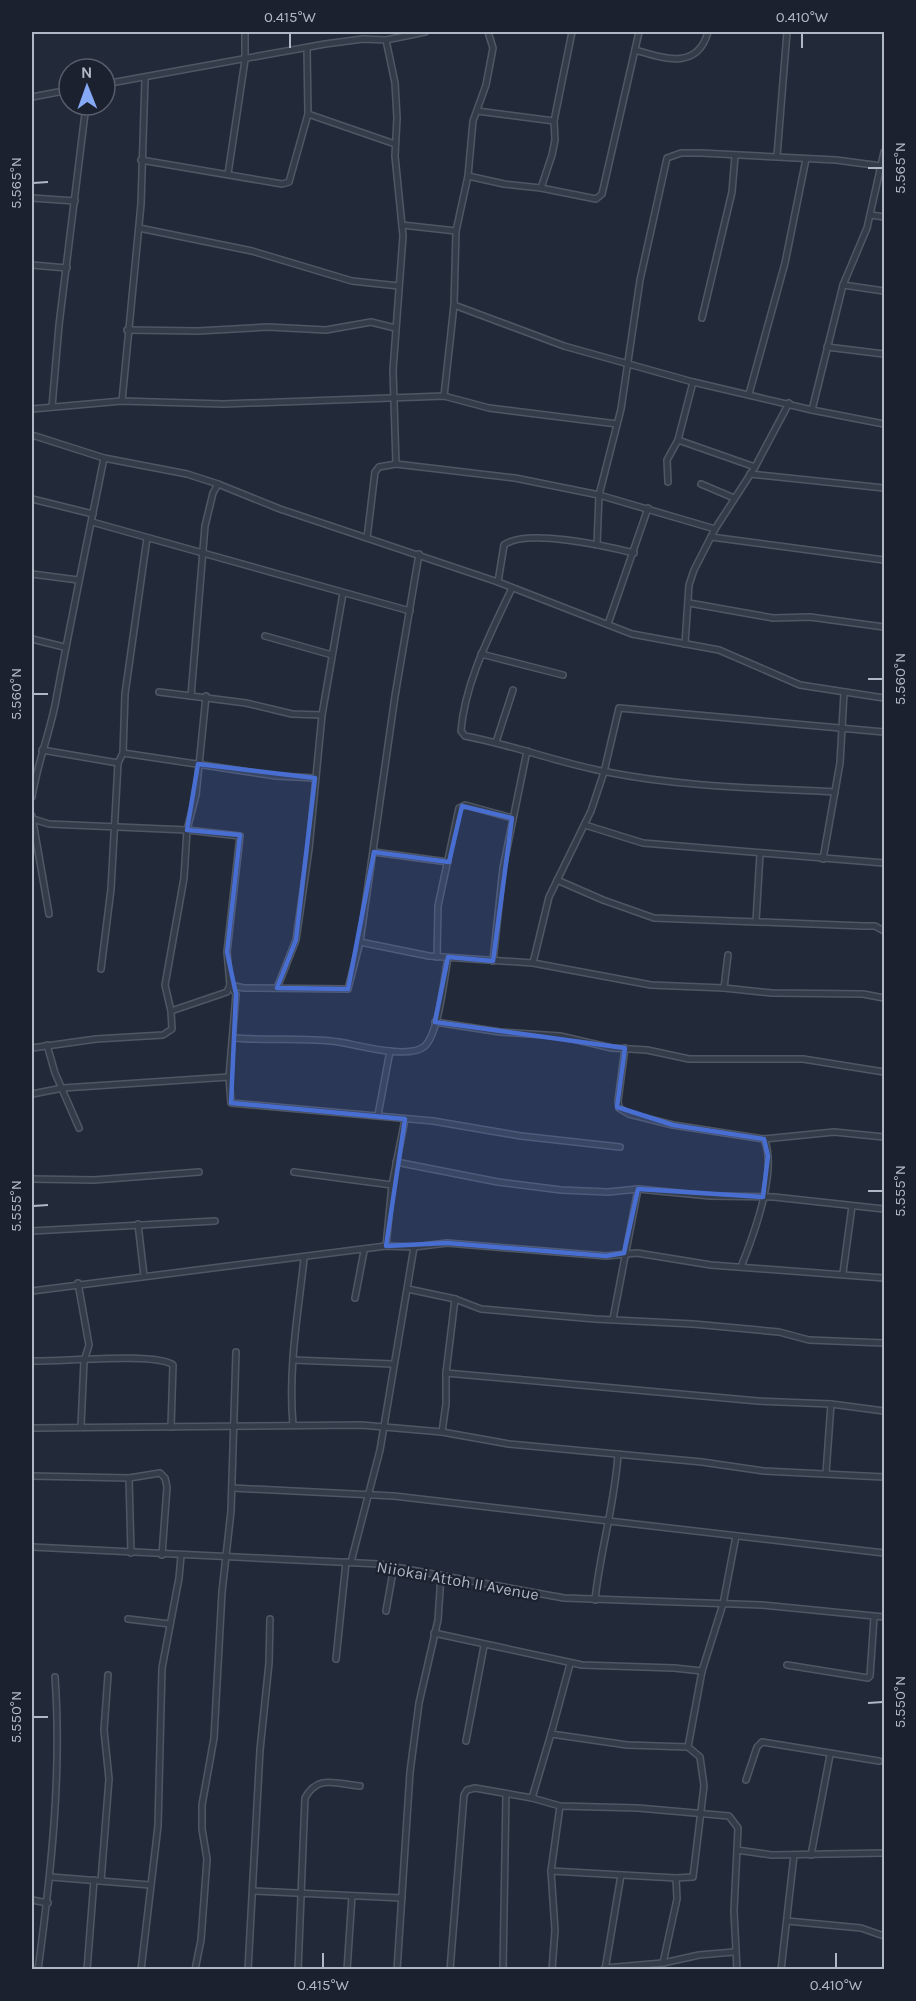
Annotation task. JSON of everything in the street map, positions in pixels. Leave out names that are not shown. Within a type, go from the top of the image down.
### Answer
[{"type":"street","points":[[228,174],[245,60],[244,32]]},
{"type":"street","points":[[117,82],[307,48],[363,39],[386,40],[425,32]]},
{"type":"street","points":[[444,396],[454,305],[456,231],[468,176],[473,121],[486,85],[493,48],[488,32]]},
{"type":"street","points":[[541,188],[554,147],[554,121],[572,32]]},
{"type":"street","points":[[468,176],[504,184],[600,198],[639,32]]},
{"type":"street","points":[[634,50],[670,59],[687,57],[699,48],[708,32]]},
{"type":"street","points":[[777,156],[787,32]]},
{"type":"street","points":[[386,40],[395,83],[395,144],[402,225],[393,398],[396,464]]},
{"type":"street","points":[[141,160],[289,182],[308,114],[307,48]]},
{"type":"street","points":[[122,401],[127,330],[139,228],[145,79]]},
{"type":"street","points":[[32,97],[57,92]]},
{"type":"street","points":[[477,111],[554,121]]},
{"type":"street","points":[[308,114],[395,144]]},
{"type":"street","points":[[52,407],[85,117]]},
{"type":"street","points":[[812,410],[843,285],[871,215],[885,152]]},
{"type":"street","points":[[597,545],[599,495],[617,424],[629,364],[640,280],[668,158],[681,153],[777,156],[881,166]]},
{"type":"street","points":[[702,318],[731,199],[735,156]]},
{"type":"street","points":[[749,394],[785,263],[806,159]]},
{"type":"street","points":[[32,198],[75,201]]},
{"type":"street","points":[[871,215],[885,217]]},
{"type":"street","points":[[402,225],[456,231]]},
{"type":"street","points":[[139,228],[252,251],[352,281],[399,286]]},
{"type":"street","points":[[32,265],[67,268]]},
{"type":"street","points":[[843,285],[885,291]]},
{"type":"street","points":[[454,305],[564,346],[693,382],[812,410],[885,424]]},
{"type":"street","points":[[127,330],[198,331],[268,327],[326,330],[371,322],[395,328]]},
{"type":"street","points":[[827,347],[885,354]]},
{"type":"street","points":[[668,482],[667,460],[678,440],[693,382]]},
{"type":"street","points":[[32,409],[122,401],[223,404],[444,396],[489,408],[617,424]]},
{"type":"street","points":[[685,644],[689,585],[694,570],[715,529],[755,467],[789,404]]},
{"type":"street","points":[[32,435],[104,458],[187,474],[218,484],[280,510],[419,554],[632,634],[726,653],[800,685],[885,698]]},
{"type":"street","points":[[678,440],[755,467]]},
{"type":"street","points":[[32,797],[55,702],[64,647],[104,458]]},
{"type":"street","points":[[367,538],[375,472],[379,467],[396,464],[515,478],[599,495],[715,529]]},
{"type":"street","points":[[750,474],[885,488]]},
{"type":"street","points":[[191,696],[205,526],[213,493],[218,484]]},
{"type":"street","points":[[701,484],[734,498]]},
{"type":"street","points":[[32,499],[93,514]]},
{"type":"street","points":[[608,624],[648,508]]},
{"type":"street","points":[[92,522],[204,551],[343,593],[410,610]]},
{"type":"street","points":[[498,582],[504,545],[521,537],[567,540],[634,553]]},
{"type":"street","points":[[711,537],[885,560]]},
{"type":"street","points":[[101,969],[111,889],[118,763],[123,753],[125,694],[147,538]]},
{"type":"street","points":[[230,985],[244,988],[348,989],[360,942],[395,696],[419,554]]},
{"type":"street","points":[[32,574],[78,580]]},
{"type":"street","points":[[512,588],[481,654],[461,731],[465,736],[496,742],[604,772],[680,784],[835,792]]},
{"type":"street","points":[[277,988],[296,940],[309,849],[322,716],[343,593]]},
{"type":"street","points":[[689,603],[773,618],[810,617],[885,627]]},
{"type":"street","points":[[265,636],[332,655]]},
{"type":"street","points":[[32,639],[64,647]]},
{"type":"street","points":[[481,654],[563,675]]},
{"type":"street","points":[[496,742],[513,690]]},
{"type":"street","points":[[159,692],[206,696],[214,701],[246,703],[292,714],[322,716]]},
{"type":"street","points":[[823,859],[829,837],[840,763],[844,693]]},
{"type":"street","points":[[32,1048],[106,1038],[163,1035],[172,1029],[171,1011],[165,985],[184,878],[187,830],[194,810],[206,696]]},
{"type":"street","points":[[533,963],[544,911],[585,825],[604,772],[620,708],[885,732]]},
{"type":"street","points":[[42,750],[118,763]]},
{"type":"street","points":[[493,961],[512,818],[527,751]]},
{"type":"street","points":[[123,753],[276,776],[315,778]]},
{"type":"street","points":[[437,957],[438,906],[458,812],[462,806],[512,818]]},
{"type":"street","points":[[49,914],[32,818],[58,825],[187,830],[240,836],[227,952],[230,985],[227,992],[171,1011]]},
{"type":"street","points":[[585,825],[643,843],[885,863]]},
{"type":"street","points":[[374,852],[448,862]]},
{"type":"street","points":[[756,921],[760,854]]},
{"type":"street","points":[[557,880],[603,900],[654,918],[874,926],[885,931]]},
{"type":"street","points":[[360,942],[437,957],[533,963],[641,984],[772,993],[863,994],[885,998]]},
{"type":"street","points":[[724,988],[728,955]]},
{"type":"street","points":[[234,1038],[320,1040],[390,1051],[424,1046],[435,1022],[448,958]]},
{"type":"street","points":[[230,985],[236,994],[230,1077],[231,1103],[378,1115],[620,1147]]},
{"type":"street","points":[[435,1022],[500,1032],[560,1036],[689,1059],[802,1059],[885,1072]]},
{"type":"street","points":[[47,1045],[79,1128]]},
{"type":"street","points":[[625,1048],[618,1101],[619,1108],[629,1114],[673,1125],[764,1139],[834,1132],[885,1137]]},
{"type":"street","points":[[378,1115],[390,1051]]},
{"type":"street","points":[[32,1094],[63,1089],[230,1077]]},
{"type":"street","points":[[386,1246],[392,1185],[405,1119]]},
{"type":"street","points":[[741,1267],[755,1231],[763,1197],[768,1156],[764,1139]]},
{"type":"street","points":[[396,1162],[498,1182],[561,1190],[638,1189],[699,1196],[763,1197],[885,1209]]},
{"type":"street","points":[[32,1179],[94,1180],[199,1172]]},
{"type":"street","points":[[294,1172],[392,1185]]},
{"type":"street","points":[[613,1319],[638,1189]]},
{"type":"street","points":[[843,1273],[852,1206]]},
{"type":"street","points":[[32,1231],[215,1221]]},
{"type":"street","points":[[138,1224],[144,1276]]},
{"type":"street","points":[[32,1291],[78,1283],[364,1251],[386,1246],[414,1247],[447,1243],[606,1256],[624,1253],[650,1254],[711,1265],[843,1273],[885,1278]]},
{"type":"street","points":[[336,1659],[349,1562],[369,1495],[384,1426],[414,1247]]},
{"type":"street","points":[[355,1298],[364,1251]]},
{"type":"street","points":[[293,1425],[291,1399],[293,1360],[304,1258]]},
{"type":"street","points":[[78,1283],[89,1345],[84,1361],[81,1426]]},
{"type":"street","points":[[408,1289],[455,1299],[481,1308],[769,1331],[809,1340],[885,1343]]},
{"type":"street","points":[[442,1432],[455,1299]]},
{"type":"street","points":[[195,1970],[201,1940],[207,1859],[202,1829],[202,1805],[214,1738],[222,1592],[232,1488],[236,1426],[236,1352]]},
{"type":"street","points":[[32,1361],[146,1358],[168,1361],[173,1365],[171,1427]]},
{"type":"street","points":[[293,1360],[393,1364]]},
{"type":"street","points":[[446,1374],[758,1401],[831,1404],[885,1411]]},
{"type":"street","points":[[826,1473],[831,1404]]},
{"type":"street","points":[[32,1428],[384,1426],[442,1432],[509,1444],[764,1471],[885,1477]]},
{"type":"street","points":[[595,1600],[618,1454]]},
{"type":"street","points":[[32,1476],[129,1478],[160,1473],[165,1478],[168,1510],[162,1555]]},
{"type":"street","points":[[129,1478],[131,1553]]},
{"type":"street","points":[[232,1488],[369,1495],[609,1519],[885,1553]]},
{"type":"street","points":[[688,1747],[702,1671],[723,1604],[736,1536]]},
{"type":"street","name":"Niiokai Attoh II Avenue","points":[[32,1546],[181,1556],[349,1562],[394,1566],[546,1596],[595,1600],[776,1606],[885,1617]]},
{"type":"street","points":[[141,1970],[158,1826],[162,1668],[181,1556]]},
{"type":"street","points":[[386,1611],[394,1566]]},
{"type":"street","points":[[397,1970],[410,1772],[419,1703],[434,1634],[441,1575]]},
{"type":"street","points":[[787,1665],[868,1678],[874,1617]]},
{"type":"street","points":[[128,1619],[170,1624]]},
{"type":"street","points":[[248,1970],[270,1619]]},
{"type":"street","points":[[434,1634],[570,1664],[702,1671]]},
{"type":"street","points":[[466,1741],[484,1646]]},
{"type":"street","points":[[532,1797],[570,1664]]},
{"type":"street","points":[[101,1881],[109,1779],[104,1730],[108,1675]]},
{"type":"street","points":[[38,1970],[51,1877],[56,1734],[55,1677]]},
{"type":"street","points":[[551,1734],[627,1745],[688,1747],[700,1757],[703,1767],[701,1813],[693,1877],[687,1879],[551,1871]]},
{"type":"street","points":[[746,1780],[759,1743],[879,1761]]},
{"type":"street","points":[[811,1855],[830,1755]]},
{"type":"street","points":[[298,1970],[305,1798],[319,1782],[360,1786]]},
{"type":"street","points":[[450,1970],[464,1795],[467,1790],[475,1788],[532,1797],[560,1806],[638,1808],[729,1816],[738,1828],[734,1952],[737,1970]]},
{"type":"street","points":[[503,1970],[506,1794]]},
{"type":"street","points":[[552,1970],[555,1930],[551,1871],[560,1806]]},
{"type":"street","points":[[737,1850],[771,1856],[885,1853]]},
{"type":"street","points":[[782,1970],[794,1856]]},
{"type":"street","points":[[621,1875],[605,1969],[663,1963],[699,1954],[734,1952]]},
{"type":"street","points":[[51,1877],[150,1885]]},
{"type":"street","points":[[663,1963],[677,1899],[676,1878]]},
{"type":"street","points":[[87,1970],[94,1880]]},
{"type":"street","points":[[253,1891],[402,1898]]},
{"type":"street","points":[[347,1970],[352,1896]]},
{"type":"street","points":[[32,1900],[48,1903]]},
{"type":"street","points":[[787,1921],[861,1928],[885,1936]]},
{"type":"highlighted area","points":[[198,764],[315,778],[296,940],[277,988],[348,989],[374,852],[449,862],[462,806],[512,818],[493,961],[448,957],[435,1022],[625,1048],[617,1107],[673,1125],[764,1139],[768,1156],[763,1197],[638,1189],[624,1253],[606,1256],[447,1243],[386,1246],[405,1119],[231,1103],[236,994],[227,952],[240,835],[187,830]]}]
